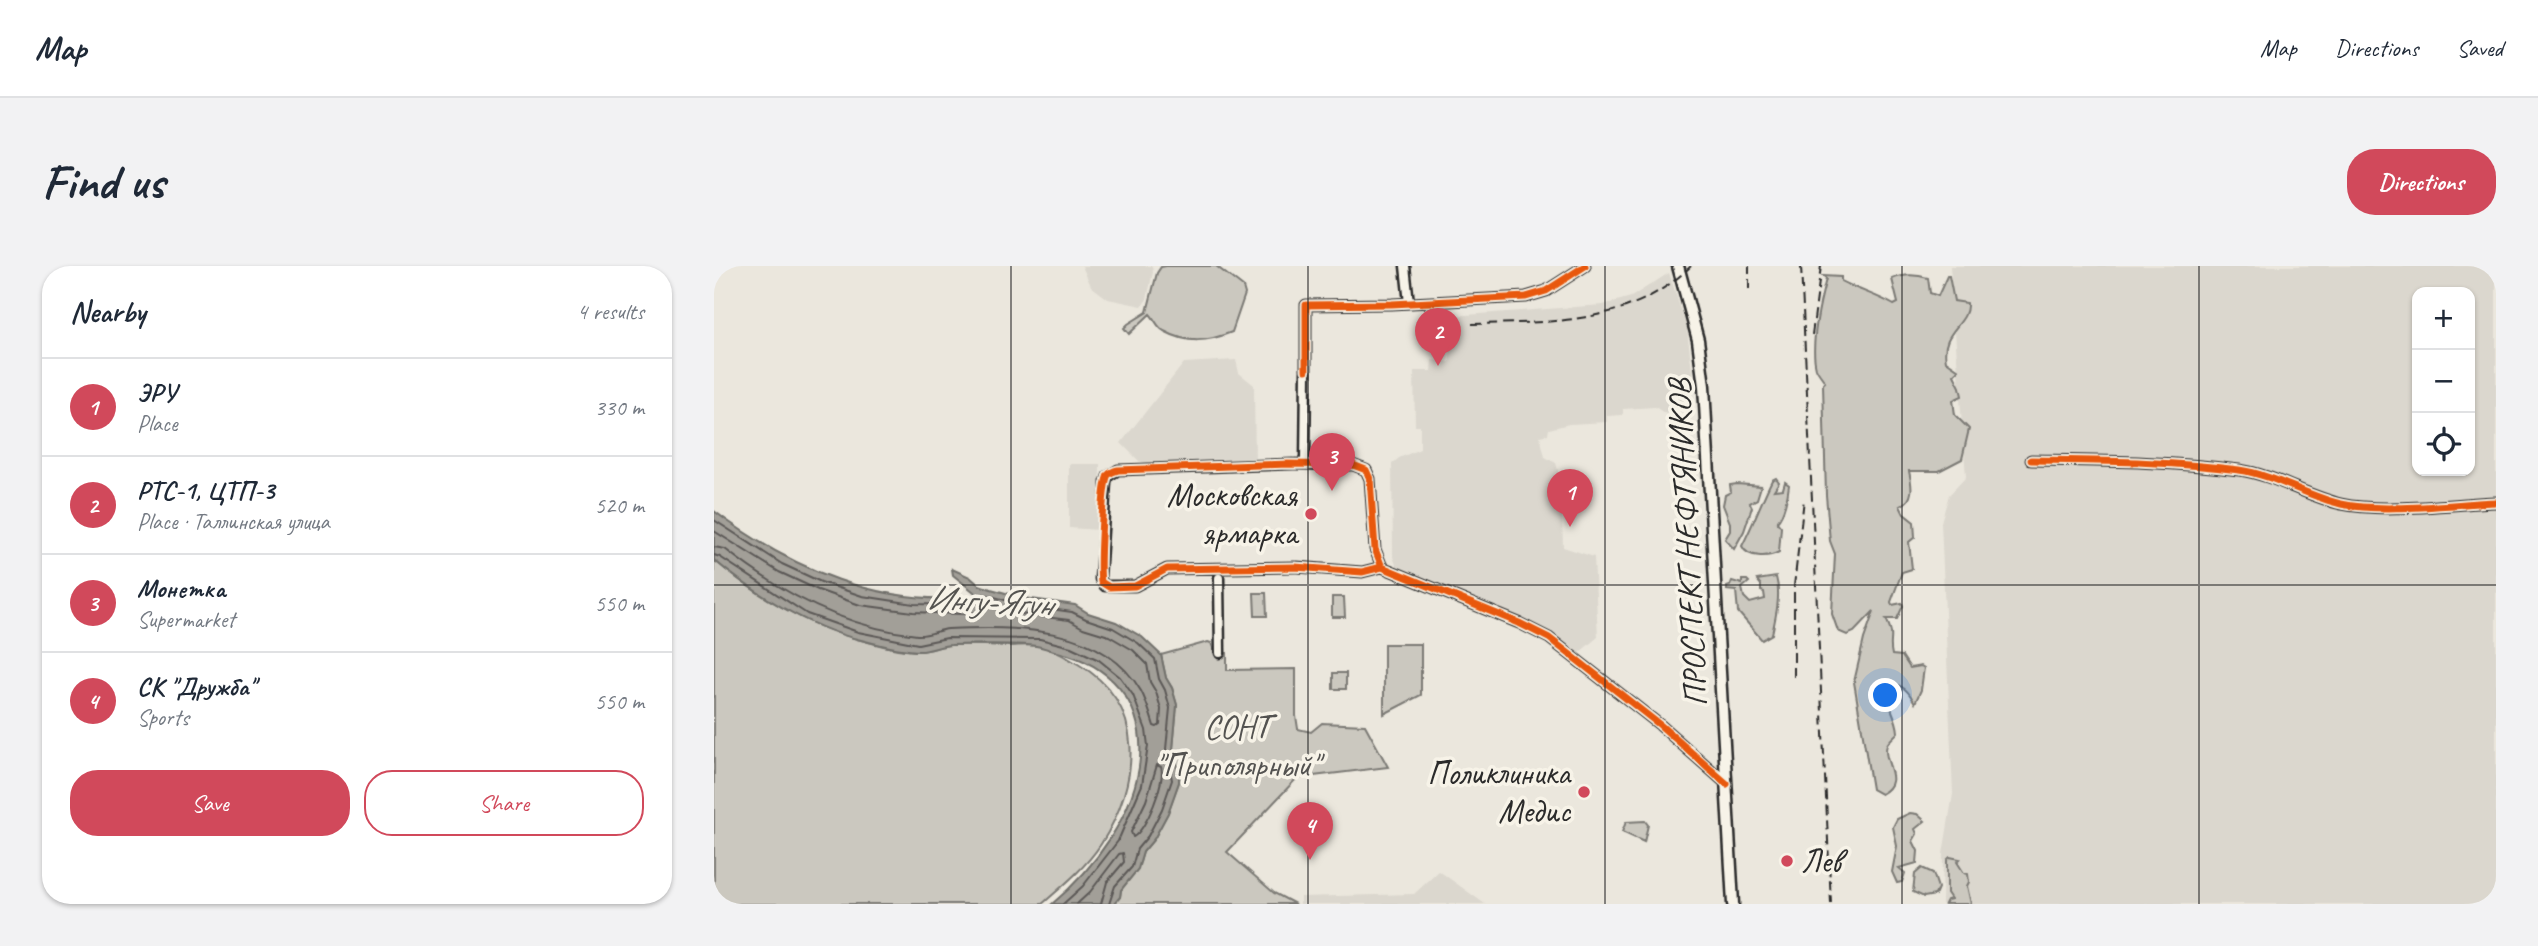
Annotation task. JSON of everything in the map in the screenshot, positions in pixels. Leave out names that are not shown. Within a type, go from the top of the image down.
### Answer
[{"type":"main road","name":"ПРОСПЕКТ НЕФТЯНИКОВ","points":[[1678,266],[1698,340],[1704,378],[1733,904]]},
{"type":"street","points":[[1405,266],[1409,303]]},
{"type":"street","points":[[1298,464],[1306,371],[1307,305],[1409,303],[1536,295],[1586,266]]},
{"type":"street","points":[[2031,460],[2242,470],[2263,475],[2320,498],[2356,506],[2496,502]]},
{"type":"street","points":[[1382,567],[1375,549],[1370,479],[1366,470],[1353,465],[1298,464],[1118,470],[1113,472],[1106,482],[1100,579],[1103,585],[1136,586],[1157,572],[1167,569],[1219,574],[1296,567],[1362,572],[1382,567],[1549,638],[1609,684],[1727,784]]},
{"type":"street","points":[[1219,574],[1220,653]]},
{"type":"street","points":[[1705,763],[1720,763],[1725,754]]},
{"type":"shaded area","points":[[1082,266],[1152,266],[1147,299],[1142,306],[1108,299],[1091,286]]},
{"type":"shaded area","points":[[1950,266],[2496,266],[2496,904],[1942,904],[1943,854],[1953,794],[1941,522],[1949,495],[1966,477]]},
{"type":"shaded area","points":[[1669,273],[1687,328],[1693,380],[1682,386],[1688,402],[1671,407],[1666,414],[1655,407],[1623,409],[1623,415],[1607,416],[1607,422],[1569,424],[1549,429],[1548,434],[1540,436],[1545,457],[1556,463],[1561,482],[1563,547],[1594,557],[1598,637],[1574,657],[1549,638],[1408,579],[1397,567],[1393,557],[1392,464],[1420,449],[1420,426],[1415,426],[1414,371],[1431,371],[1432,360],[1450,362],[1452,316],[1603,305],[1631,297]]},
{"type":"shaded area","points":[[1236,360],[1239,373],[1254,385],[1255,465],[1154,466],[1139,461],[1121,443],[1184,363]]},
{"type":"shaded area","points":[[1069,464],[1100,464],[1099,530],[1069,528]]},
{"type":"shaded area","points":[[1439,871],[1485,904],[1300,904],[1300,897],[1414,894]]},
{"type":"green space","points":[[1216,266],[1243,287],[1245,294],[1232,332],[1206,340],[1189,340],[1162,329],[1150,314],[1129,334],[1124,328],[1147,312],[1157,273],[1161,267]]},
{"type":"green space","points":[[1910,275],[1928,278],[1930,293],[1938,296],[1949,276],[1954,301],[1967,303],[1964,317],[1947,342],[1945,351],[1946,361],[1959,370],[1954,375],[1962,396],[1953,400],[1955,415],[1969,429],[1962,459],[1939,471],[1909,471],[1910,496],[1900,506],[1904,514],[1914,522],[1915,537],[1909,542],[1912,569],[1902,572],[1891,602],[1892,605],[1902,603],[1897,619],[1886,619],[1891,631],[1892,655],[1902,656],[1910,668],[1924,668],[1921,690],[1915,703],[1902,687],[1894,683],[1885,684],[1886,696],[1898,732],[1888,743],[1886,751],[1892,783],[1881,794],[1872,789],[1854,682],[1874,611],[1854,632],[1847,635],[1838,631],[1832,614],[1835,554],[1830,541],[1826,495],[1825,382],[1816,368],[1814,358],[1817,323],[1826,279],[1822,276],[1841,277],[1841,281],[1894,305],[1898,303],[1892,279]]},
{"type":"green space","points":[[1776,478],[1779,482],[1774,490],[1783,489],[1785,482],[1789,485],[1784,510],[1777,522],[1781,527],[1779,552],[1764,556],[1753,555],[1742,546],[1772,480]]},
{"type":"green space","points":[[1730,485],[1761,486],[1757,499],[1750,503],[1752,507],[1744,531],[1734,549],[1725,539],[1730,531],[1730,523],[1723,505],[1725,495],[1731,492]]},
{"type":"green space","points":[[714,560],[781,607],[838,633],[911,651],[957,645],[1040,646],[1078,664],[1101,681],[1117,700],[1126,722],[1130,746],[1129,771],[1124,796],[1114,820],[1088,861],[1042,904],[714,904]]},
{"type":"green space","points":[[1776,577],[1778,598],[1772,634],[1762,640],[1738,612],[1736,591],[1727,590],[1727,587],[1732,581],[1742,584],[1742,580],[1747,580],[1749,582],[1742,588],[1744,597],[1750,603],[1765,599],[1757,580]]},
{"type":"green space","points":[[1254,593],[1266,593],[1267,616],[1255,616]]},
{"type":"green space","points":[[1332,597],[1344,597],[1345,617],[1332,617]]},
{"type":"green space","name":"СОНТ \"Приполярный\"","points":[[1208,642],[1215,653],[1227,653],[1227,670],[1296,669],[1298,729],[1311,732],[1322,723],[1365,725],[1388,767],[1297,778],[1227,852],[1274,893],[1295,904],[1114,904],[1140,862],[1143,852],[1154,839],[1179,782],[1173,749],[1177,705],[1166,678],[1161,655]]},
{"type":"green space","points":[[1384,644],[1421,644],[1421,695],[1384,714]]},
{"type":"green space","points":[[1333,673],[1346,673],[1346,689],[1333,689]]},
{"type":"green space","points":[[1910,813],[1917,814],[1925,821],[1915,829],[1917,834],[1913,841],[1918,851],[1917,863],[1899,868],[1905,873],[1902,882],[1897,883],[1892,872],[1897,846],[1893,827],[1897,819]]},
{"type":"green space","points":[[1645,821],[1648,825],[1644,842],[1622,832],[1626,822]]},
{"type":"green space","points":[[1950,857],[1960,859],[1957,862],[1964,873],[1968,874],[1967,886],[1971,904],[1945,904],[1951,899],[1947,893],[1947,860]]},
{"type":"green space","points":[[1922,868],[1933,873],[1938,888],[1935,895],[1924,897],[1913,892],[1915,874]]},
{"type":"water","name":"Ингу-Ягун","points":[[714,511],[774,550],[839,580],[907,596],[979,596],[953,575],[952,569],[991,589],[1024,598],[1075,605],[1088,613],[1116,622],[1142,637],[1161,655],[1166,678],[1177,705],[1173,749],[1179,782],[1168,813],[1154,839],[1143,852],[1138,869],[1121,890],[1120,897],[1114,904],[1052,904],[1082,875],[1110,839],[1137,779],[1140,738],[1136,719],[1120,688],[1107,676],[1076,658],[1036,646],[951,645],[913,651],[857,639],[820,626],[763,596],[714,560]]},
{"type":"railway","points":[[1472,324],[1560,321],[1616,310],[1667,286],[1691,266]]},
{"type":"railway","points":[[1749,266],[1749,289]]},
{"type":"railway","points":[[1801,266],[1831,904]]},
{"type":"railway","points":[[1812,335],[1821,266]]},
{"type":"railway","points":[[1794,677],[1794,586],[1804,499]]},
{"type":"cycle path","points":[[1306,370],[1306,305],[1392,304],[1526,297],[1546,291],[1585,266]]},
{"type":"cycle path","points":[[2031,460],[2161,463],[2239,470],[2265,476],[2328,500],[2358,507],[2397,508],[2496,502]]},
{"type":"cycle path","points":[[1288,464],[1353,465],[1366,470],[1370,479],[1375,549],[1382,567],[1362,572],[1295,567],[1167,569],[1135,586],[1109,587],[1101,582],[1103,510],[1106,482],[1110,473],[1118,470],[1288,464]]},
{"type":"cycle path","points":[[1382,567],[1549,638],[1660,725],[1727,784]]},
{"type":"place","name":"РТС-1, ЦТП-3","points":[[1438,366]]},
{"type":"place","name":"Монетка","points":[[1332,491]]},
{"type":"place","name":"Московская ярмарка","points":[[1311,514]]},
{"type":"place","name":"ЭРУ","points":[[1570,527]]},
{"type":"place","name":"Поликлиника Медис","points":[[1584,792]]},
{"type":"place","name":"СК \"Дружба\"","points":[[1310,860]]},
{"type":"place","name":"Лев","points":[[1787,861]]}]
